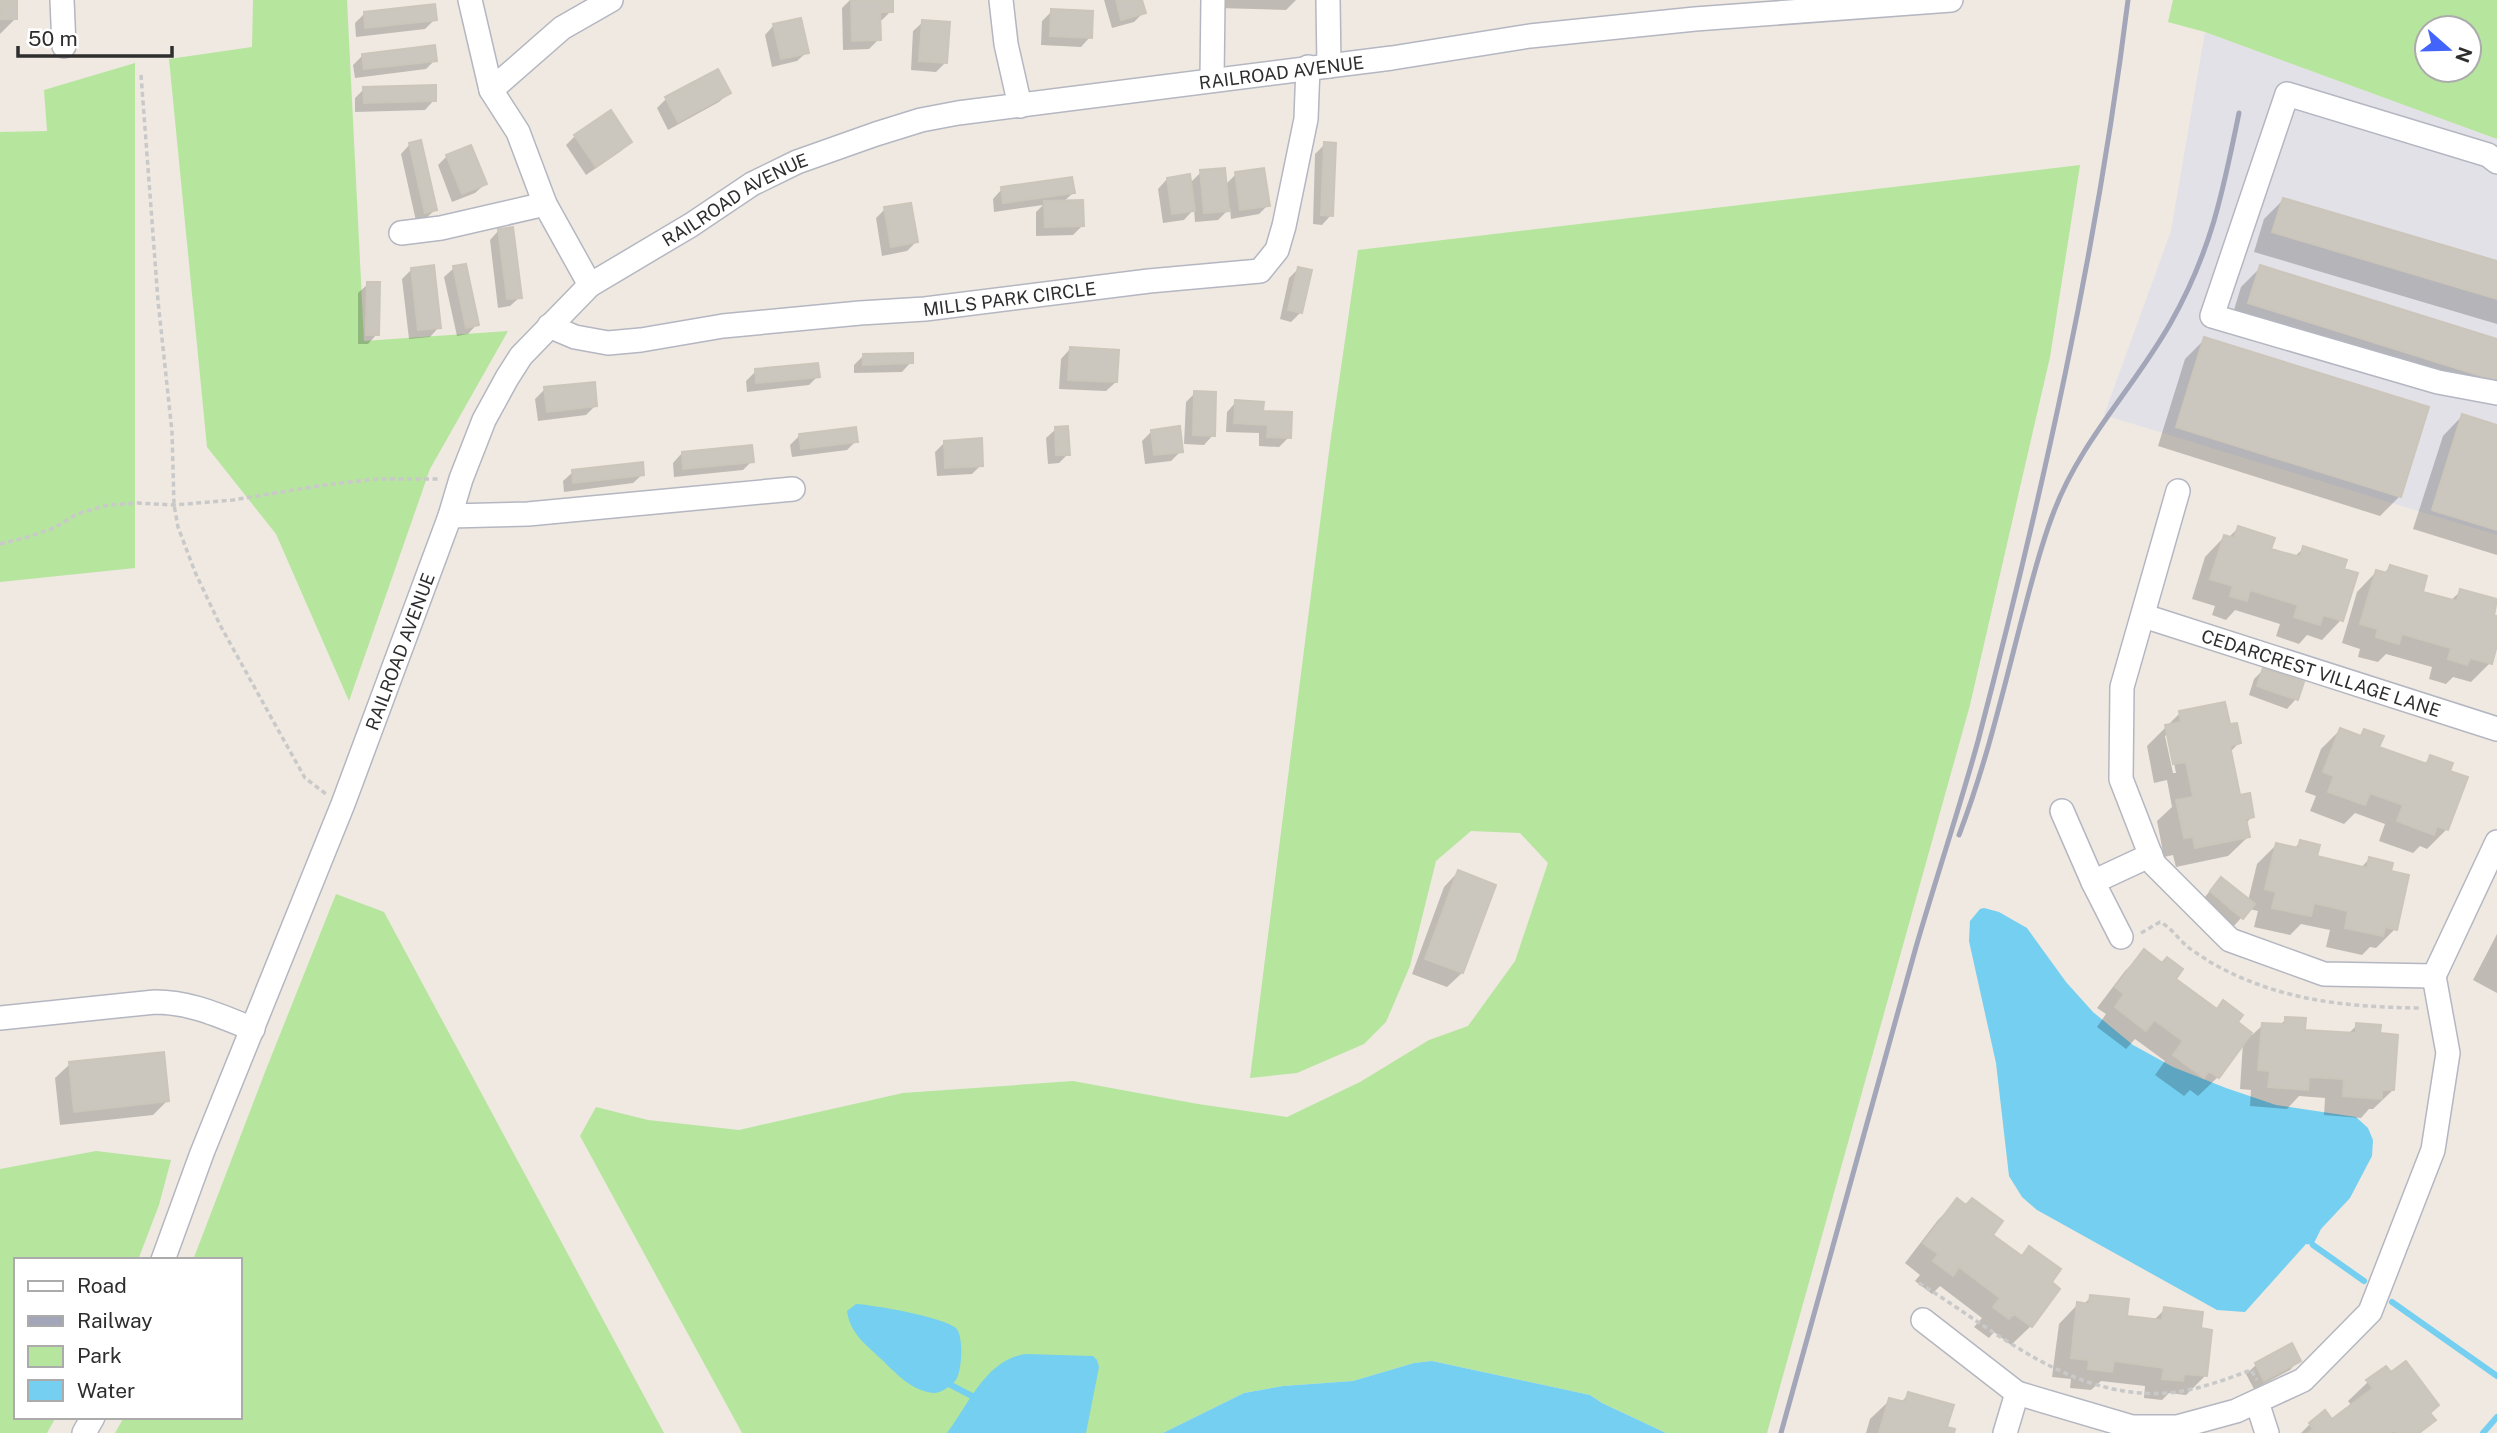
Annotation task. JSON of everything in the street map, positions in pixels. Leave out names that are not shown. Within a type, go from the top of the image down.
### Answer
[{"type":"street","points":[[62,0],[64,46]]},
{"type":"street","points":[[470,0],[491,90],[518,132],[545,204],[590,285]]},
{"type":"street","points":[[491,90],[562,28],[611,0]]},
{"type":"street","points":[[1002,0],[1006,44],[1020,106]]},
{"type":"street","points":[[1212,79],[1213,0]]},
{"type":"street","points":[[1318,67],[1328,0]]},
{"type":"street","name":"RAILROAD AVENUE","points":[[164,1258],[202,1153],[343,804],[450,516],[461,479],[495,399],[521,356],[590,285],[691,225],[752,184],[797,162],[922,120],[1530,36],[1708,18],[1951,0]]},
{"type":"street","name":"MILLS PARK CIRCLE","points":[[549,326],[575,337],[608,343],[723,326],[925,309],[1136,282],[1260,271],[1277,250],[1284,226],[1318,67]]},
{"type":"street","points":[[2497,162],[2488,155],[2287,94],[2212,316],[2438,382],[2497,393]]},
{"type":"street","points":[[401,233],[441,228],[545,204]]},
{"type":"street","points":[[450,516],[527,514],[793,489]]},
{"type":"street","points":[[2178,491],[2122,687],[2120,779],[2154,864],[2230,940],[2325,974],[2434,976]]},
{"type":"street","name":"CEDARCREST VILLAGE LANE","points":[[2144,616],[2497,729]]},
{"type":"street","points":[[2062,811],[2093,881],[2122,937]]},
{"type":"street","points":[[1923,1320],[2017,1393],[2132,1427],[2177,1427],[2236,1411],[2303,1380],[2370,1312],[2434,1150],[2448,1053],[2434,976],[2497,842]]},
{"type":"street","points":[[2093,881],[2151,855]]},
{"type":"street","points":[[0,1018],[176,1002],[194,1006],[253,1029]]},
{"type":"street","points":[[2005,1433],[2017,1393]]},
{"type":"street","points":[[2261,1399],[2267,1433]]},
{"type":"path","points":[[141,75],[159,301],[173,432],[174,505],[178,527],[195,572],[305,778],[343,804]]},
{"type":"path","points":[[0,544],[54,528],[77,514],[108,505],[174,505],[233,500],[377,479],[461,479]]},
{"type":"path","points":[[1919,1283],[2044,1365],[2076,1379],[2116,1389],[2168,1393],[2197,1388],[2251,1370],[2261,1399]]},
{"type":"shaded area","points":[[2205,32],[2497,139],[2497,535],[2104,415],[2171,231]]},
{"type":"green space","points":[[253,0],[347,0],[364,341],[508,331],[430,469],[349,701],[276,534],[207,447],[169,59],[252,47]]},
{"type":"green space","points":[[2173,0],[2497,0],[2497,139],[2205,32],[2168,22]]},
{"type":"green space","points":[[135,63],[135,568],[0,582],[0,132],[47,131],[44,90]]},
{"type":"green space","points":[[2080,165],[2050,357],[1970,705],[1767,1433],[1666,1433],[1590,1395],[1432,1361],[1414,1363],[1353,1381],[1283,1386],[1244,1393],[1163,1433],[742,1433],[580,1136],[596,1107],[648,1120],[739,1130],[903,1093],[1073,1081],[1287,1117],[1360,1082],[1429,1040],[1468,1026],[1515,961],[1548,863],[1520,833],[1471,831],[1436,861],[1410,966],[1386,1022],[1364,1044],[1297,1073],[1250,1078],[1330,444],[1358,250]]},
{"type":"green space","points":[[336,894],[384,912],[664,1433],[115,1433],[123,1419],[242,1419],[242,1258],[194,1258]]},
{"type":"green space","points":[[96,1151],[171,1160],[159,1205],[139,1258],[14,1258],[14,1419],[55,1419],[47,1433],[0,1433],[0,1169]]},
{"type":"water","points":[[1984,908],[1999,912],[2027,928],[2066,982],[2093,1012],[2133,1045],[2173,1067],[2226,1088],[2276,1105],[2356,1117],[2368,1128],[2373,1140],[2372,1156],[2350,1198],[2321,1229],[2313,1245],[2306,1244],[2245,1312],[2217,1310],[2037,1210],[2022,1197],[2009,1176],[1996,1063],[1969,941],[1970,921]]},
{"type":"water","points":[[856,1304],[923,1316],[956,1328],[959,1332],[961,1354],[956,1380],[946,1389],[934,1393],[918,1389],[904,1380],[864,1343],[851,1326],[847,1311]]},
{"type":"water","points":[[1025,1354],[1093,1356],[1097,1360],[1099,1367],[1086,1433],[947,1433],[989,1374],[1011,1358]]},
{"type":"water","points":[[1432,1361],[1590,1395],[1666,1433],[1163,1433],[1244,1393],[1283,1386],[1353,1381],[1414,1363]]},
{"type":"building","points":[[0,0],[17,0],[17,19],[0,19]]},
{"type":"building","points":[[851,0],[893,0],[893,12],[880,12],[881,40],[852,41]]},
{"type":"building","points":[[1116,0],[1142,0],[1146,13],[1121,20]]},
{"type":"building","points":[[435,4],[437,20],[365,28],[364,12]]},
{"type":"building","points":[[1051,9],[1093,11],[1092,38],[1050,36]]},
{"type":"building","points":[[801,18],[809,53],[781,59],[773,24]]},
{"type":"building","points":[[922,20],[950,22],[947,63],[919,61]]},
{"type":"building","points":[[435,45],[437,61],[364,69],[362,54]]},
{"type":"building","points":[[718,69],[731,93],[678,122],[665,97]]},
{"type":"building","points":[[436,85],[436,101],[364,103],[363,87]]},
{"type":"building","points":[[611,110],[632,142],[596,167],[574,135]]},
{"type":"building","points":[[421,140],[437,210],[425,213],[409,143]]},
{"type":"building","points":[[1324,142],[1336,143],[1333,216],[1321,215]]},
{"type":"building","points":[[471,145],[487,184],[462,194],[446,155]]},
{"type":"building","points":[[1225,168],[1229,211],[1204,213],[1200,170]]},
{"type":"building","points":[[1264,168],[1270,206],[1240,210],[1235,172]]},
{"type":"building","points":[[1190,174],[1195,211],[1172,214],[1167,178]]},
{"type":"building","points":[[1072,177],[1075,193],[1003,203],[1001,187]]},
{"type":"building","points":[[2283,198],[2497,261],[2497,299],[2272,232]]},
{"type":"building","points":[[1083,200],[1084,226],[1045,227],[1044,201]]},
{"type":"building","points":[[911,203],[918,242],[891,247],[884,207]]},
{"type":"building","points":[[513,227],[522,298],[507,299],[498,229]]},
{"type":"building","points":[[466,264],[479,325],[466,328],[453,266]]},
{"type":"building","points":[[434,265],[441,328],[418,330],[411,268]]},
{"type":"building","points":[[2260,265],[2497,339],[2497,381],[2248,303]]},
{"type":"building","points":[[1298,267],[1312,270],[1302,313],[1288,310]]},
{"type":"building","points":[[367,282],[380,282],[379,335],[366,335]]},
{"type":"building","points":[[2204,337],[2429,407],[2401,497],[2176,427]]},
{"type":"building","points":[[1070,347],[1119,350],[1117,382],[1068,380]]},
{"type":"building","points":[[913,353],[913,363],[863,365],[863,354]]},
{"type":"building","points":[[818,363],[820,377],[756,383],[755,369]]},
{"type":"building","points":[[595,382],[597,406],[547,412],[544,387]]},
{"type":"building","points":[[1194,391],[1216,392],[1215,436],[1193,435]]},
{"type":"building","points":[[1235,400],[1264,402],[1263,411],[1292,412],[1291,438],[1267,437],[1268,425],[1234,423]]},
{"type":"building","points":[[2462,414],[2497,425],[2497,530],[2432,510]]},
{"type":"building","points":[[1068,426],[1070,455],[1056,455],[1055,427]]},
{"type":"building","points":[[1180,426],[1183,452],[1154,455],[1151,430]]},
{"type":"building","points":[[856,427],[858,442],[801,449],[799,434]]},
{"type":"building","points":[[982,438],[983,466],[945,468],[944,441]]},
{"type":"building","points":[[752,445],[754,462],[683,469],[682,452]]},
{"type":"building","points":[[643,462],[644,475],[573,483],[572,470]]},
{"type":"building","points":[[2238,526],[2275,538],[2271,549],[2300,557],[2303,546],[2347,560],[2344,569],[2358,573],[2343,621],[2323,615],[2320,625],[2294,617],[2298,605],[2250,590],[2247,601],[2230,596],[2233,586],[2210,579],[2224,535],[2234,538]]},
{"type":"building","points":[[2390,565],[2427,576],[2423,592],[2457,601],[2460,589],[2497,599],[2494,616],[2497,616],[2497,645],[2492,664],[2470,658],[2467,665],[2448,659],[2451,648],[2402,634],[2399,644],[2376,637],[2378,629],[2360,624],[2376,570],[2387,573]]},
{"type":"building","points":[[2263,668],[2304,682],[2298,700],[2257,686]]},
{"type":"building","points":[[2225,702],[2230,724],[2237,723],[2241,743],[2230,746],[2240,795],[2250,793],[2254,817],[2246,819],[2250,837],[2195,848],[2193,837],[2184,838],[2176,800],[2193,797],[2186,762],[2173,764],[2165,725],[2181,722],[2179,711]]},
{"type":"building","points":[[2340,728],[2361,736],[2364,729],[2384,736],[2379,747],[2427,764],[2430,755],[2453,763],[2450,771],[2468,777],[2448,830],[2437,826],[2434,835],[2397,821],[2403,805],[2370,793],[2365,805],[2328,792],[2334,776],[2323,772]]},
{"type":"building","points":[[2300,840],[2320,845],[2317,856],[2367,868],[2369,857],[2393,863],[2391,871],[2409,875],[2397,930],[2385,927],[2383,936],[2345,928],[2348,911],[2314,903],[2311,916],[2272,908],[2276,892],[2265,889],[2276,843],[2298,848]]},
{"type":"building","points":[[1458,870],[1496,885],[1463,973],[1425,959]]},
{"type":"building","points":[[2221,877],[2255,904],[2243,919],[2210,891]]},
{"type":"building","points":[[2144,949],[2162,963],[2167,957],[2183,969],[2176,979],[2217,1009],[2223,1000],[2243,1015],[2238,1022],[2252,1033],[2219,1078],[2209,1071],[2204,1078],[2173,1055],[2183,1041],[2154,1020],[2146,1031],[2115,1007],[2124,994],[2115,987]]},
{"type":"building","points":[[2285,1017],[2306,1018],[2305,1030],[2356,1033],[2356,1023],[2381,1025],[2380,1033],[2398,1035],[2394,1090],[2382,1090],[2382,1099],[2343,1096],[2344,1079],[2309,1077],[2308,1090],[2268,1087],[2270,1071],[2258,1070],[2262,1023],[2285,1024]]},
{"type":"building","points":[[164,1052],[169,1101],[74,1112],[69,1062]]},
{"type":"building","points":[[1957,1198],[1966,1205],[1972,1198],[2003,1221],[1993,1235],[2022,1256],[2029,1246],[2061,1269],[2052,1282],[2060,1289],[2032,1327],[2014,1314],[2009,1319],[1993,1307],[2000,1298],[1959,1267],[1953,1276],[1933,1261],[1938,1254],[1923,1243]]},
{"type":"building","points":[[2090,1295],[2129,1299],[2127,1316],[2162,1320],[2164,1307],[2203,1312],[2201,1328],[2212,1330],[2207,1376],[2184,1374],[2183,1381],[2162,1379],[2164,1368],[2114,1361],[2112,1372],[2088,1369],[2089,1360],[2071,1358],[2077,1302],[2089,1304]]},
{"type":"building","points":[[2292,1343],[2301,1361],[2264,1381],[2255,1363]]},
{"type":"building","points":[[2406,1361],[2439,1405],[2430,1413],[2436,1420],[2419,1433],[2396,1433],[2394,1430],[2391,1433],[2308,1433],[2313,1429],[2309,1423],[2325,1410],[2332,1419],[2373,1388],[2366,1380],[2386,1366],[2391,1372]]},
{"type":"building","points":[[1908,1392],[1954,1405],[1947,1427],[1955,1429],[1954,1433],[1879,1433],[1889,1398],[1905,1402]]},
{"type":"waterway","points":[[2313,1245],[2364,1281]]},
{"type":"waterway","points":[[2392,1302],[2497,1376]]},
{"type":"waterway","points":[[949,1384],[972,1396]]},
{"type":"waterway","points":[[2483,1433],[2497,1417]]},
{"type":"railway","points":[[1781,1433],[2002,649],[2084,280],[2128,0]]},
{"type":"railway","points":[[1959,835],[1985,757],[2043,541],[2053,514],[2077,464],[2155,348],[2184,298],[2214,221],[2239,113]]}]
